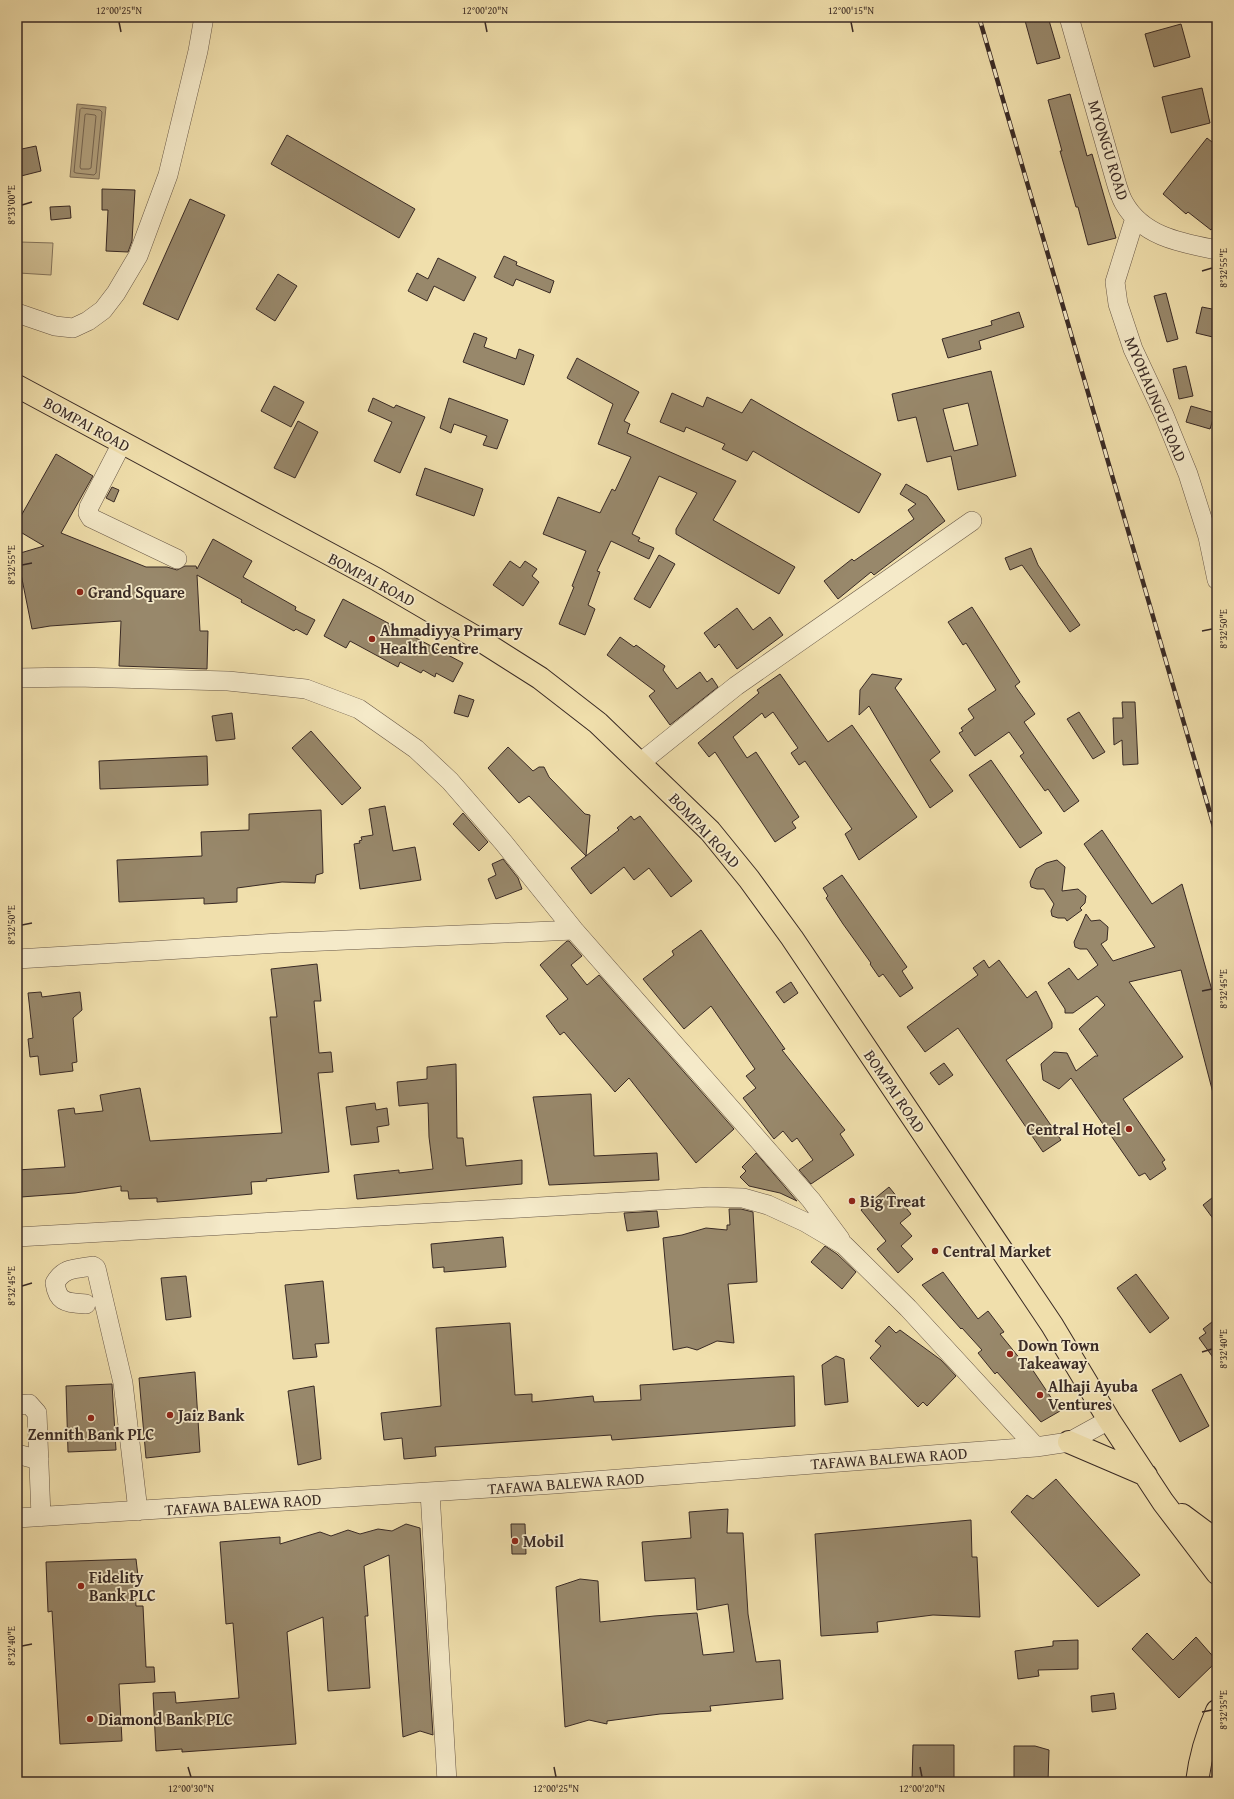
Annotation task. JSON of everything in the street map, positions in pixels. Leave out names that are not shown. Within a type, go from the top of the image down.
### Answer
[{"type":"main road","name":"BOMPAI ROAD","points":[[20,389],[376,579],[477,638],[546,682],[598,723],[710,831],[749,879],[792,938],[1052,1325],[1109,1420],[1163,1502],[1217,1573]]},
{"type":"main road","points":[[1069,1442],[1146,1475]]},
{"type":"main road","points":[[1163,1502],[1217,1541]]},
{"type":"main road","points":[[1197,1782],[1199,1764],[1209,1730],[1217,1711]]},
{"type":"street","points":[[17,313],[55,326],[73,328],[88,321],[103,310],[116,293],[138,256],[168,175],[198,52],[204,17]]},
{"type":"street","name":"MYONGU ROAD","points":[[1069,17],[1123,202],[1135,218],[1152,231],[1172,241],[1217,250]]},
{"type":"street","name":"MYOHAUNGU ROAD","points":[[1135,218],[1115,282],[1118,304],[1134,348],[1188,474],[1208,536],[1217,580]]},
{"type":"street","points":[[122,443],[88,513],[91,518],[177,559]]},
{"type":"street","points":[[640,763],[736,686],[972,521]]},
{"type":"street","points":[[17,678],[76,677],[228,681],[306,689],[359,709],[416,749],[450,780],[503,842],[574,930],[811,1200],[844,1245],[908,1308],[1036,1447]]},
{"type":"street","points":[[17,959],[279,943],[574,930]]},
{"type":"street","points":[[17,1237],[710,1197],[743,1198],[768,1205],[805,1222],[844,1245]]},
{"type":"street","points":[[86,1304],[65,1302],[59,1296],[55,1282],[60,1274],[67,1270],[93,1266],[96,1268],[123,1383],[138,1511]]},
{"type":"street","points":[[17,1405],[29,1404],[37,1413],[41,1517]]},
{"type":"street","name":"TAFAWA BALEWA RAOD","points":[[17,1518],[554,1484],[1036,1447],[1069,1442],[1109,1420]]},
{"type":"street","points":[[17,1454],[39,1460]]},
{"type":"street","points":[[430,1492],[448,1782]]},
{"type":"shaded area","points":[[20,242],[53,243],[51,275],[19,273]]},
{"type":"water","points":[[77,104],[106,107],[99,179],[70,177]]},
{"type":"building","points":[[1024,17],[1048,17],[1060,58],[1037,64]]},
{"type":"building","points":[[1181,24],[1190,57],[1154,67],[1145,34]]},
{"type":"building","points":[[1202,88],[1210,123],[1171,133],[1162,97]]},
{"type":"building","points":[[1070,94],[1087,156],[1092,154],[1116,238],[1088,245],[1078,207],[1076,207],[1060,151],[1062,151],[1048,100]]},
{"type":"building","points":[[287,135],[415,209],[399,238],[271,164]]},
{"type":"building","points":[[1207,138],[1217,146],[1217,222],[1211,230],[1188,212],[1186,214],[1163,194]]},
{"type":"building","points":[[36,146],[41,171],[17,177],[17,150]]},
{"type":"building","points":[[102,189],[135,190],[132,241],[128,252],[106,251],[108,210],[102,210]]},
{"type":"building","points":[[190,199],[225,215],[178,320],[143,304]]},
{"type":"building","points":[[70,206],[71,218],[51,220],[50,207]]},
{"type":"building","points":[[504,256],[517,262],[516,265],[554,281],[550,293],[516,279],[513,286],[494,277]]},
{"type":"building","points":[[438,258],[476,277],[464,301],[434,286],[427,301],[408,291],[417,273],[428,279]]},
{"type":"building","points":[[278,274],[297,286],[275,321],[256,309]]},
{"type":"building","points":[[1166,293],[1178,339],[1167,342],[1154,296]]},
{"type":"building","points":[[1202,307],[1217,310],[1217,338],[1196,333]]},
{"type":"building","points":[[1019,312],[1024,327],[979,341],[981,349],[948,358],[942,339],[992,325],[991,321]]},
{"type":"building","points":[[474,333],[487,338],[484,347],[516,359],[519,349],[534,355],[524,385],[463,362]]},
{"type":"building","points":[[577,358],[639,392],[624,421],[630,424],[627,433],[736,481],[713,520],[795,567],[779,594],[676,534],[676,529],[697,493],[659,476],[632,534],[640,538],[638,541],[654,548],[649,559],[611,541],[597,571],[600,572],[588,605],[595,609],[585,635],[559,624],[574,587],[572,586],[586,551],[543,534],[558,497],[600,513],[612,489],[615,491],[631,457],[598,444],[613,404],[567,378]]},
{"type":"building","points":[[1186,366],[1193,396],[1179,399],[1173,369]]},
{"type":"building","points":[[991,371],[1016,476],[958,490],[951,456],[927,462],[916,417],[898,421],[892,394]],"holes":[[[968,403],[978,445],[954,451],[943,409]]]},
{"type":"building","points":[[274,386],[304,402],[291,427],[261,411]]},
{"type":"building","points":[[672,393],[703,407],[707,397],[742,413],[751,399],[881,474],[859,513],[753,451],[747,461],[722,449],[725,444],[686,427],[684,432],[660,422]]},
{"type":"building","points":[[373,398],[394,408],[396,405],[425,417],[400,473],[374,461],[392,422],[368,411]]},
{"type":"building","points":[[449,398],[508,420],[497,449],[483,445],[487,436],[454,424],[451,433],[440,428]]},
{"type":"building","points":[[1191,406],[1215,413],[1210,429],[1186,422]]},
{"type":"building","points":[[298,421],[318,432],[295,478],[274,468]]},
{"type":"building","points":[[56,454],[93,476],[61,533],[146,567],[167,567],[177,570],[185,566],[196,566],[197,569],[213,539],[252,561],[243,577],[296,607],[295,610],[315,620],[307,635],[296,629],[294,631],[241,602],[242,600],[197,575],[200,631],[208,631],[207,669],[119,666],[121,621],[50,626],[32,629],[17,554],[44,546],[17,530],[17,523]]},
{"type":"building","points":[[425,468],[483,489],[474,516],[416,495]]},
{"type":"building","points":[[906,484],[927,496],[945,521],[874,575],[871,572],[838,599],[824,581],[852,559],[854,561],[914,519],[908,510],[916,504],[900,494]]},
{"type":"building","points":[[112,487],[119,490],[114,502],[106,498]]},
{"type":"building","points":[[1031,548],[1038,565],[1080,625],[1070,632],[1022,565],[1010,570],[1005,558]]},
{"type":"building","points":[[659,555],[675,564],[650,608],[634,599]]},
{"type":"building","points":[[510,561],[520,568],[525,561],[537,569],[532,576],[539,582],[523,606],[493,585]]},
{"type":"building","name":"Ahmadiyya Primary Health Centre","points":[[343,599],[463,663],[453,682],[436,673],[435,677],[423,670],[421,673],[400,662],[398,667],[350,641],[346,648],[324,636]]},
{"type":"building","points":[[972,607],[1020,682],[1015,686],[1035,714],[1024,722],[1079,801],[1064,812],[1048,789],[1045,791],[1020,756],[1024,753],[1009,732],[975,756],[959,733],[963,731],[961,728],[974,718],[968,709],[996,690],[966,643],[963,645],[948,622]]},
{"type":"building","points":[[737,608],[753,630],[770,617],[783,635],[737,669],[719,644],[715,648],[704,633]]},
{"type":"building","points":[[620,637],[634,647],[636,645],[665,666],[663,670],[677,689],[700,672],[707,682],[712,678],[718,687],[670,725],[649,696],[655,691],[607,655]]},
{"type":"building","points":[[780,674],[828,742],[852,725],[917,817],[859,860],[845,834],[852,829],[805,761],[799,765],[791,753],[798,748],[773,712],[765,718],[762,713],[733,737],[747,758],[756,752],[799,817],[792,822],[796,828],[775,842],[715,752],[709,757],[698,743],[759,693],[757,690]]},
{"type":"building","points":[[872,674],[902,679],[895,688],[940,752],[930,760],[953,791],[930,808],[869,706],[859,715],[860,690]]},
{"type":"building","points":[[459,695],[474,700],[468,717],[454,713]]},
{"type":"building","points":[[1122,702],[1135,702],[1138,764],[1123,765],[1122,740],[1114,745],[1113,718],[1123,718]]},
{"type":"building","points":[[1079,712],[1105,752],[1093,759],[1067,719]]},
{"type":"building","points":[[232,713],[235,739],[216,741],[212,716]]},
{"type":"building","points":[[311,731],[361,788],[342,805],[292,748]]},
{"type":"building","points":[[508,747],[533,771],[539,767],[544,767],[549,777],[585,814],[590,815],[586,856],[529,796],[519,803],[488,768]]},
{"type":"building","points":[[207,756],[208,785],[100,789],[99,761]]},
{"type":"building","points":[[991,760],[1042,833],[1020,848],[969,775]]},
{"type":"building","points":[[385,806],[393,851],[415,847],[421,880],[360,889],[354,844],[360,843],[359,841],[362,840],[361,837],[373,835],[369,809]]},
{"type":"building","points":[[321,810],[323,873],[316,875],[315,883],[282,882],[237,888],[237,902],[204,904],[204,898],[119,902],[117,860],[202,856],[201,832],[249,830],[249,814]]},
{"type":"building","points":[[463,813],[488,842],[479,851],[453,824]]},
{"type":"building","points":[[631,816],[634,820],[640,816],[692,881],[671,897],[649,868],[634,880],[624,867],[591,894],[571,868],[619,830],[617,828]]},
{"type":"building","points":[[1102,830],[1152,904],[1182,884],[1217,1008],[1217,1092],[1213,1093],[1181,970],[1129,982],[1183,1057],[1123,1099],[1165,1160],[1162,1162],[1166,1169],[1150,1180],[1145,1173],[1139,1176],[1071,1078],[1059,1089],[1043,1080],[1041,1064],[1054,1052],[1067,1053],[1076,1071],[1095,1056],[1098,1056],[1079,1029],[1105,1005],[1097,996],[1073,1013],[1065,1013],[1065,1009],[1048,983],[1069,968],[1078,980],[1098,965],[1087,949],[1075,947],[1074,942],[1086,914],[1091,921],[1100,920],[1108,927],[1107,940],[1101,944],[1113,961],[1155,947],[1084,844]]},
{"type":"building","points":[[503,859],[518,878],[522,889],[496,899],[488,879],[496,875],[492,864]]},
{"type":"building","points":[[1057,860],[1065,867],[1062,891],[1078,889],[1086,896],[1085,903],[1080,908],[1082,910],[1067,921],[1065,918],[1052,916],[1051,911],[1054,904],[1044,889],[1031,887],[1030,882],[1036,869],[1046,863]]},
{"type":"building","points":[[842,875],[907,967],[902,971],[913,988],[900,997],[883,974],[879,977],[826,898],[828,896],[823,888]]},
{"type":"building","points":[[701,930],[785,1049],[782,1050],[845,1130],[840,1134],[854,1155],[811,1184],[799,1170],[813,1160],[797,1138],[792,1142],[783,1131],[774,1139],[743,1098],[756,1088],[746,1076],[755,1069],[711,1006],[684,1029],[643,979],[674,955],[672,951]]},
{"type":"building","points":[[567,941],[569,941],[582,956],[571,965],[587,985],[599,975],[734,1129],[696,1163],[629,1078],[615,1092],[564,1032],[560,1035],[546,1016],[568,999],[540,965]]},
{"type":"building","points":[[984,960],[989,968],[999,960],[1027,998],[1036,991],[1052,1023],[1052,1028],[1006,1060],[1061,1140],[1043,1152],[958,1028],[925,1052],[907,1027],[978,975],[973,968]]},
{"type":"building","points":[[317,964],[321,1001],[314,1001],[319,1053],[331,1052],[333,1072],[318,1073],[329,1172],[251,1182],[252,1194],[157,1202],[157,1198],[129,1199],[128,1191],[121,1191],[121,1186],[75,1193],[21,1197],[21,1193],[17,1194],[17,1170],[65,1167],[58,1110],[74,1108],[75,1114],[103,1111],[100,1095],[140,1088],[150,1141],[282,1133],[270,1017],[277,1017],[271,969]]},
{"type":"building","points":[[791,982],[798,993],[784,1003],[776,992]]},
{"type":"building","points":[[41,992],[42,997],[80,992],[82,1010],[73,1018],[77,1062],[72,1063],[73,1071],[40,1075],[38,1056],[30,1057],[28,1039],[33,1038],[28,993]]},
{"type":"building","points":[[944,1063],[953,1075],[939,1085],[930,1073]]},
{"type":"building","points":[[456,1064],[457,1138],[463,1138],[466,1166],[522,1160],[522,1184],[357,1199],[354,1175],[399,1170],[399,1173],[433,1169],[429,1137],[428,1103],[399,1106],[397,1082],[427,1079],[427,1067]]},
{"type":"building","points":[[591,1094],[594,1156],[657,1153],[659,1180],[549,1185],[533,1097]]},
{"type":"building","points":[[375,1103],[376,1110],[387,1108],[389,1125],[377,1127],[379,1142],[351,1145],[346,1107]]},
{"type":"building","points":[[756,1153],[797,1201],[780,1193],[749,1186],[740,1177],[746,1171],[742,1167]]},
{"type":"building","points":[[889,1187],[911,1214],[900,1223],[912,1236],[901,1246],[913,1259],[898,1273],[877,1249],[886,1241],[861,1210]]},
{"type":"building","points":[[1217,1194],[1217,1224],[1203,1205]]},
{"type":"building","points":[[729,1209],[741,1209],[753,1212],[757,1282],[728,1284],[734,1343],[717,1341],[697,1350],[687,1347],[673,1350],[663,1238],[682,1235],[706,1228],[727,1230],[727,1225],[730,1225]]},
{"type":"building","points":[[657,1211],[659,1227],[627,1231],[624,1213]]},
{"type":"building","points":[[503,1237],[506,1267],[444,1272],[444,1267],[433,1268],[431,1244]]},
{"type":"building","points":[[825,1246],[837,1254],[856,1272],[842,1289],[811,1262]]},
{"type":"building","points":[[943,1272],[978,1319],[988,1311],[1004,1332],[1000,1334],[1025,1365],[1028,1363],[1060,1411],[1041,1422],[997,1372],[995,1374],[978,1353],[982,1350],[922,1285]]},
{"type":"building","points":[[1136,1274],[1169,1318],[1150,1333],[1117,1288]]},
{"type":"building","points":[[186,1276],[191,1317],[166,1320],[161,1278]]},
{"type":"building","points":[[323,1281],[329,1343],[315,1344],[317,1357],[293,1359],[285,1285]]},
{"type":"building","points":[[1217,1318],[1217,1363],[1199,1338],[1206,1333],[1203,1329]]},
{"type":"building","points":[[510,1323],[515,1395],[532,1394],[532,1402],[593,1396],[594,1402],[641,1400],[640,1385],[794,1376],[795,1426],[612,1440],[611,1435],[435,1447],[436,1456],[404,1459],[402,1438],[384,1440],[381,1413],[441,1406],[436,1328]]},
{"type":"building","points":[[889,1326],[896,1333],[900,1330],[941,1360],[956,1376],[927,1406],[923,1402],[918,1407],[870,1358],[881,1346],[875,1341]]},
{"type":"building","points":[[836,1356],[844,1359],[848,1402],[825,1405],[822,1365]]},
{"type":"building","name":"Jaiz Bank","points":[[195,1372],[200,1452],[146,1458],[139,1378]]},
{"type":"building","points":[[1181,1374],[1209,1426],[1180,1442],[1152,1390]]},
{"type":"building","name":"Zennith Bank PLC","points":[[112,1384],[116,1450],[68,1452],[66,1386]]},
{"type":"building","points":[[314,1386],[321,1459],[298,1465],[288,1391]]},
{"type":"building","points":[[1056,1479],[1140,1575],[1098,1607],[1011,1512],[1027,1495],[1033,1499]]},
{"type":"building","points":[[728,1509],[727,1533],[743,1533],[748,1614],[756,1662],[780,1660],[783,1699],[710,1706],[711,1711],[660,1714],[607,1721],[607,1724],[589,1720],[565,1727],[556,1587],[580,1579],[598,1581],[600,1622],[697,1613],[703,1655],[734,1652],[728,1604],[697,1610],[695,1578],[645,1581],[642,1542],[691,1538],[689,1512]]},
{"type":"building","points":[[971,1520],[972,1557],[977,1557],[980,1617],[933,1615],[877,1622],[878,1632],[821,1636],[815,1534]]},
{"type":"building","points":[[406,1524],[420,1528],[433,1735],[420,1731],[403,1737],[389,1555],[364,1566],[368,1616],[365,1616],[370,1688],[328,1691],[323,1617],[287,1632],[296,1744],[182,1752],[182,1749],[156,1751],[153,1693],[175,1692],[176,1703],[239,1698],[233,1623],[226,1624],[220,1542],[280,1537],[280,1544],[320,1532],[331,1536],[348,1530],[360,1534],[378,1529],[392,1531]]},
{"type":"building","points":[[511,1524],[525,1524],[526,1554],[512,1554]]},
{"type":"building","points":[[136,1559],[138,1576],[134,1577],[136,1606],[143,1606],[146,1667],[154,1667],[155,1682],[119,1684],[122,1741],[60,1744],[52,1611],[48,1612],[46,1562]]},
{"type":"building","points":[[1147,1633],[1173,1660],[1196,1637],[1217,1661],[1179,1698],[1132,1649]]},
{"type":"building","points":[[1078,1640],[1078,1669],[1038,1670],[1039,1676],[1018,1679],[1015,1651],[1053,1646],[1053,1641]]},
{"type":"building","points":[[1114,1693],[1116,1709],[1092,1712],[1091,1696]]},
{"type":"building","points":[[913,1745],[954,1745],[954,1782],[912,1782]]},
{"type":"building","points":[[1014,1746],[1035,1746],[1049,1750],[1048,1782],[1014,1782]]},
{"type":"railway","points":[[979,17],[1217,837]]},
{"type":"place","name":"Grand Square","points":[[80,592]]},
{"type":"place","name":"Ahmadiyya Primary Health Centre","points":[[372,639]]},
{"type":"place","name":"Central Hotel","points":[[1129,1129]]},
{"type":"place","name":"Big Treat","points":[[852,1201]]},
{"type":"place","name":"Central Market","points":[[935,1251]]},
{"type":"place","name":"Down Town Takeaway","points":[[1010,1354]]},
{"type":"place","name":"Alhaji Ayuba Ventures","points":[[1040,1395]]},
{"type":"place","name":"Jaiz Bank","points":[[170,1415]]},
{"type":"place","name":"Zennith Bank PLC","points":[[91,1418]]},
{"type":"place","name":"Mobil","points":[[515,1541]]},
{"type":"place","name":"Fidelity Bank PLC","points":[[81,1586]]},
{"type":"place","name":"Diamond Bank PLC","points":[[90,1719]]}]
